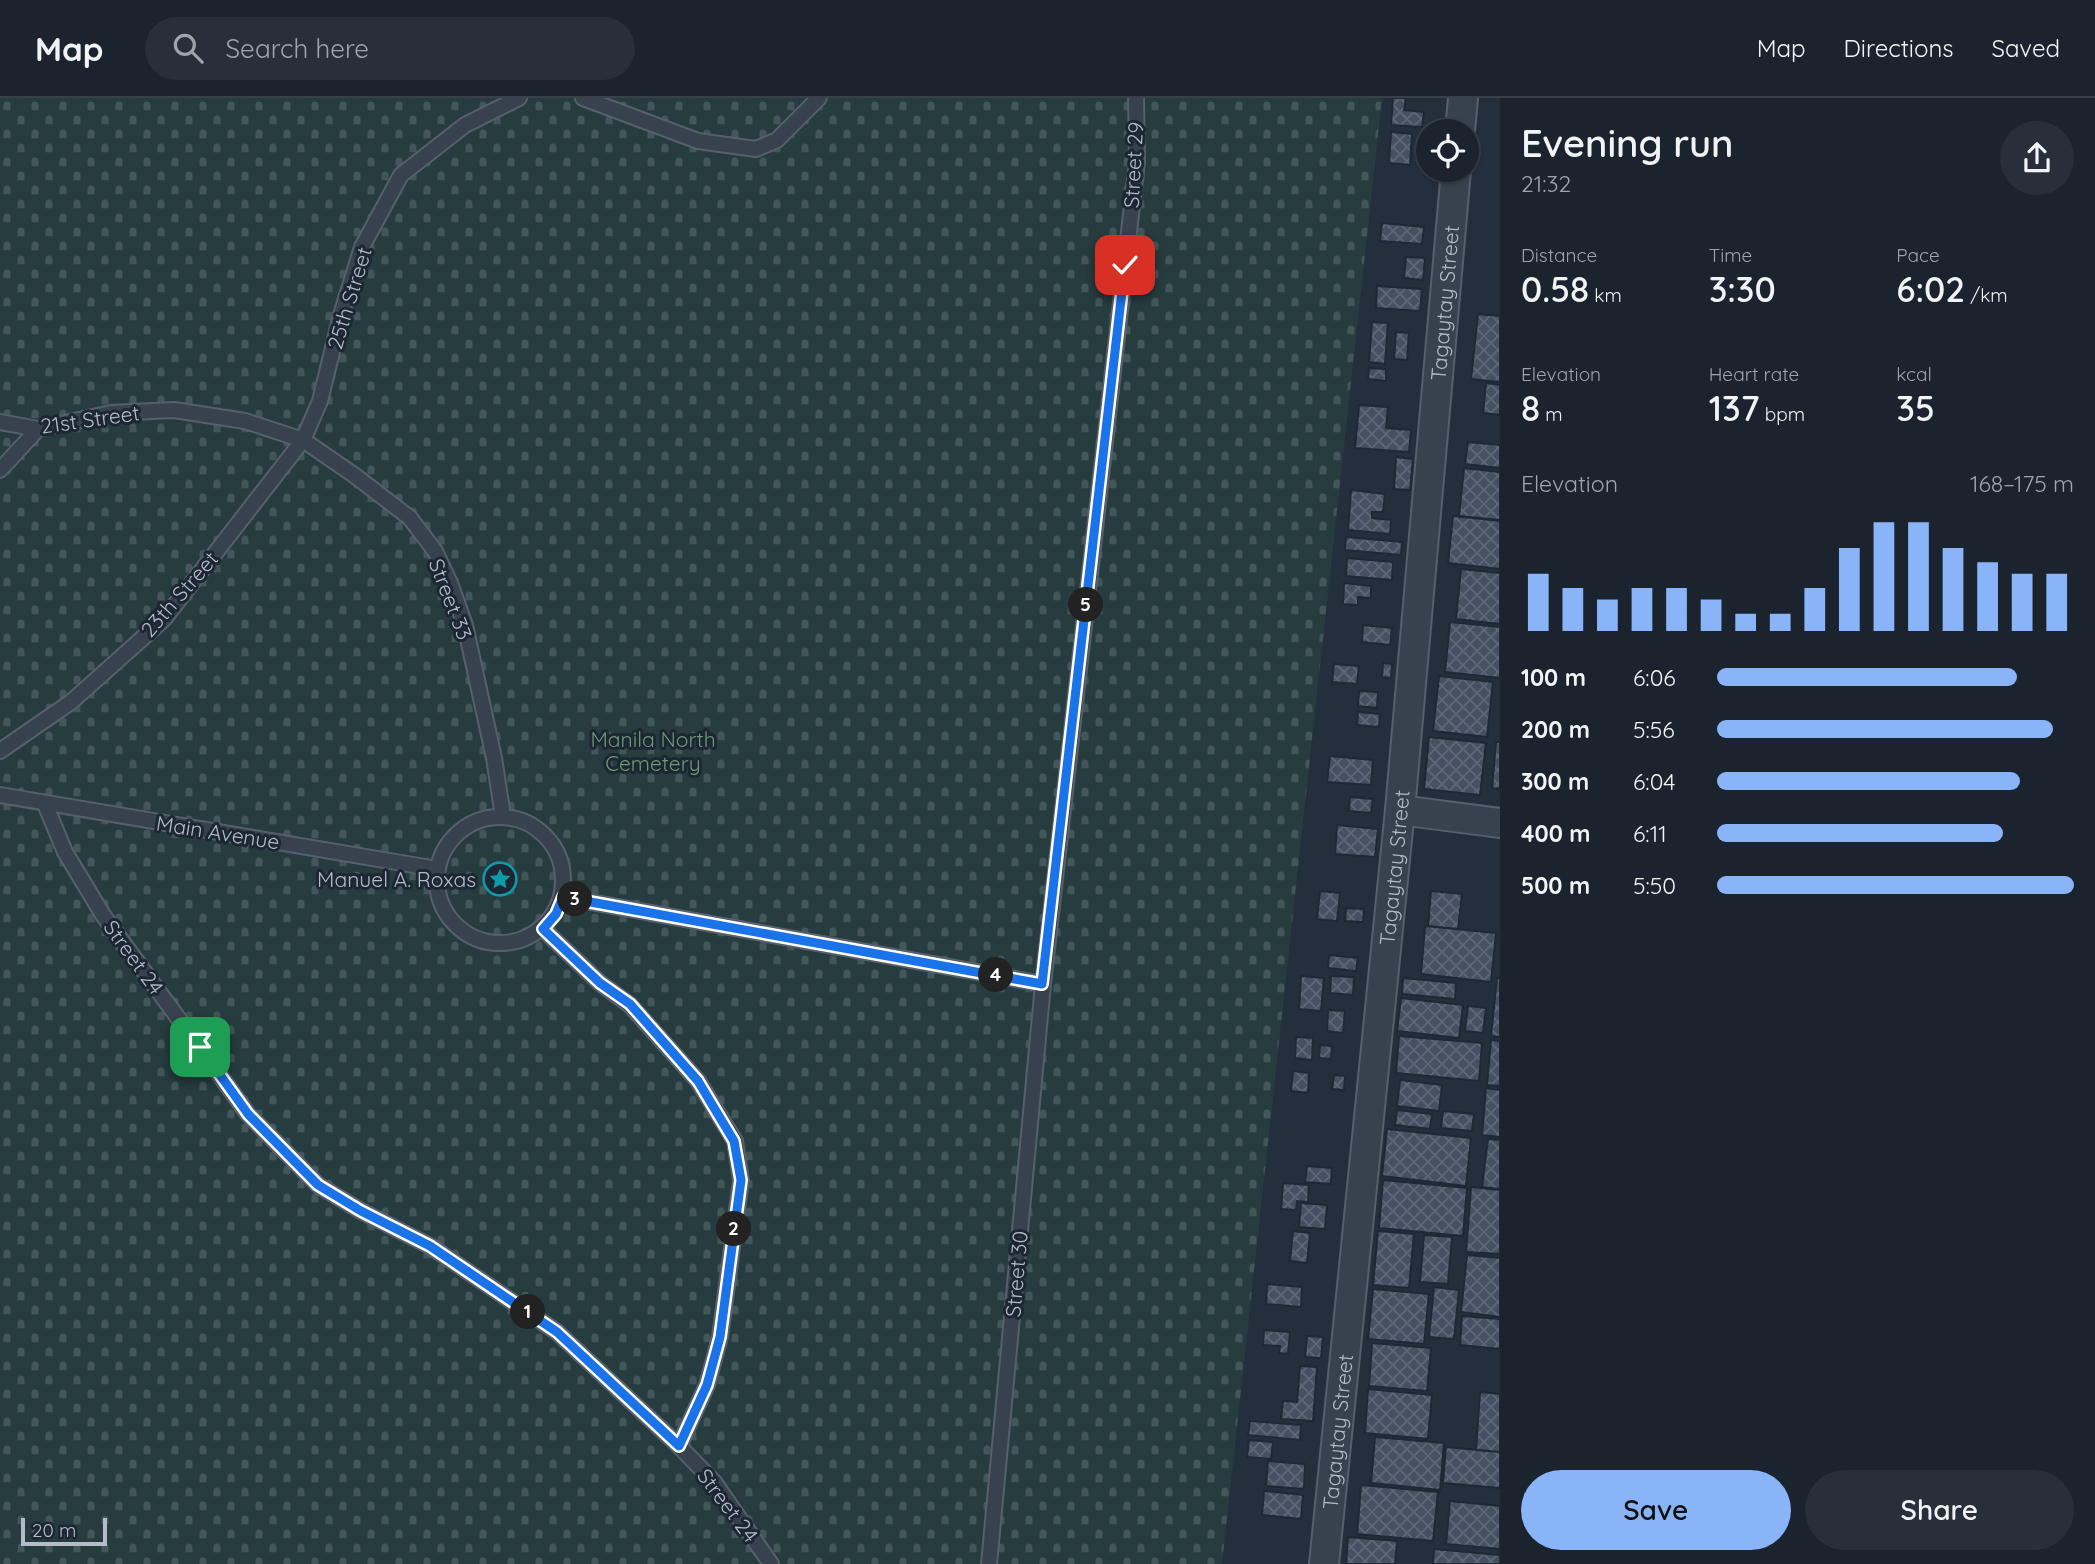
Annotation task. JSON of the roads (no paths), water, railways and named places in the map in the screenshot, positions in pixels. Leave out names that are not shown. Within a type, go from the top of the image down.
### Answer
[{"type":"street","points":[[1461,119],[1463,98]]},
{"type":"street","name":"Tagaytay Street","points":[[1324,1564],[1400,810],[1455,182]]},
{"type":"street","points":[[1400,810],[1500,823]]},
{"type":"lane","name":"25th Street","points":[[303,440],[320,401],[341,315],[362,247],[401,175],[465,124],[519,98]]},
{"type":"lane","points":[[583,98],[698,141],[756,149],[777,140],[819,98]]},
{"type":"lane","name":"Street 29","points":[[1042,984],[1137,162],[1136,98]]},
{"type":"lane","name":"21st Street","points":[[0,422],[38,429],[111,413],[174,410],[245,421],[303,440]]},
{"type":"lane","points":[[0,470],[38,429]]},
{"type":"lane","name":"23th Street","points":[[0,751],[71,702],[164,619],[303,440]]},
{"type":"lane","name":"Street 33","points":[[303,440],[410,518],[435,551],[465,625],[494,758],[503,816]]},
{"type":"lane","name":"Main Avenue","points":[[0,795],[437,869]]},
{"type":"lane","name":"Street 24","points":[[45,804],[65,852],[103,915],[248,1114],[318,1185],[361,1211],[430,1246],[557,1332],[714,1482],[771,1564]]},
{"type":"lane","points":[[503,816],[539,828],[561,858],[563,897],[556,914],[543,929],[516,943],[486,944],[459,930],[441,906],[437,869],[442,852],[457,832],[478,819],[503,816]]},
{"type":"lane","points":[[563,897],[1042,984]]},
{"type":"lane","points":[[543,929],[600,983],[630,1004],[698,1081],[734,1141],[741,1180],[720,1337],[707,1385],[679,1446]]},
{"type":"lane","name":"Street 30","points":[[989,1564],[1042,984]]},
{"type":"place","name":"Manuel A. Roxas","points":[[500,879]]},
{"type":"park label","name":"Manila North Cemetery","points":[[653,751]]}]
